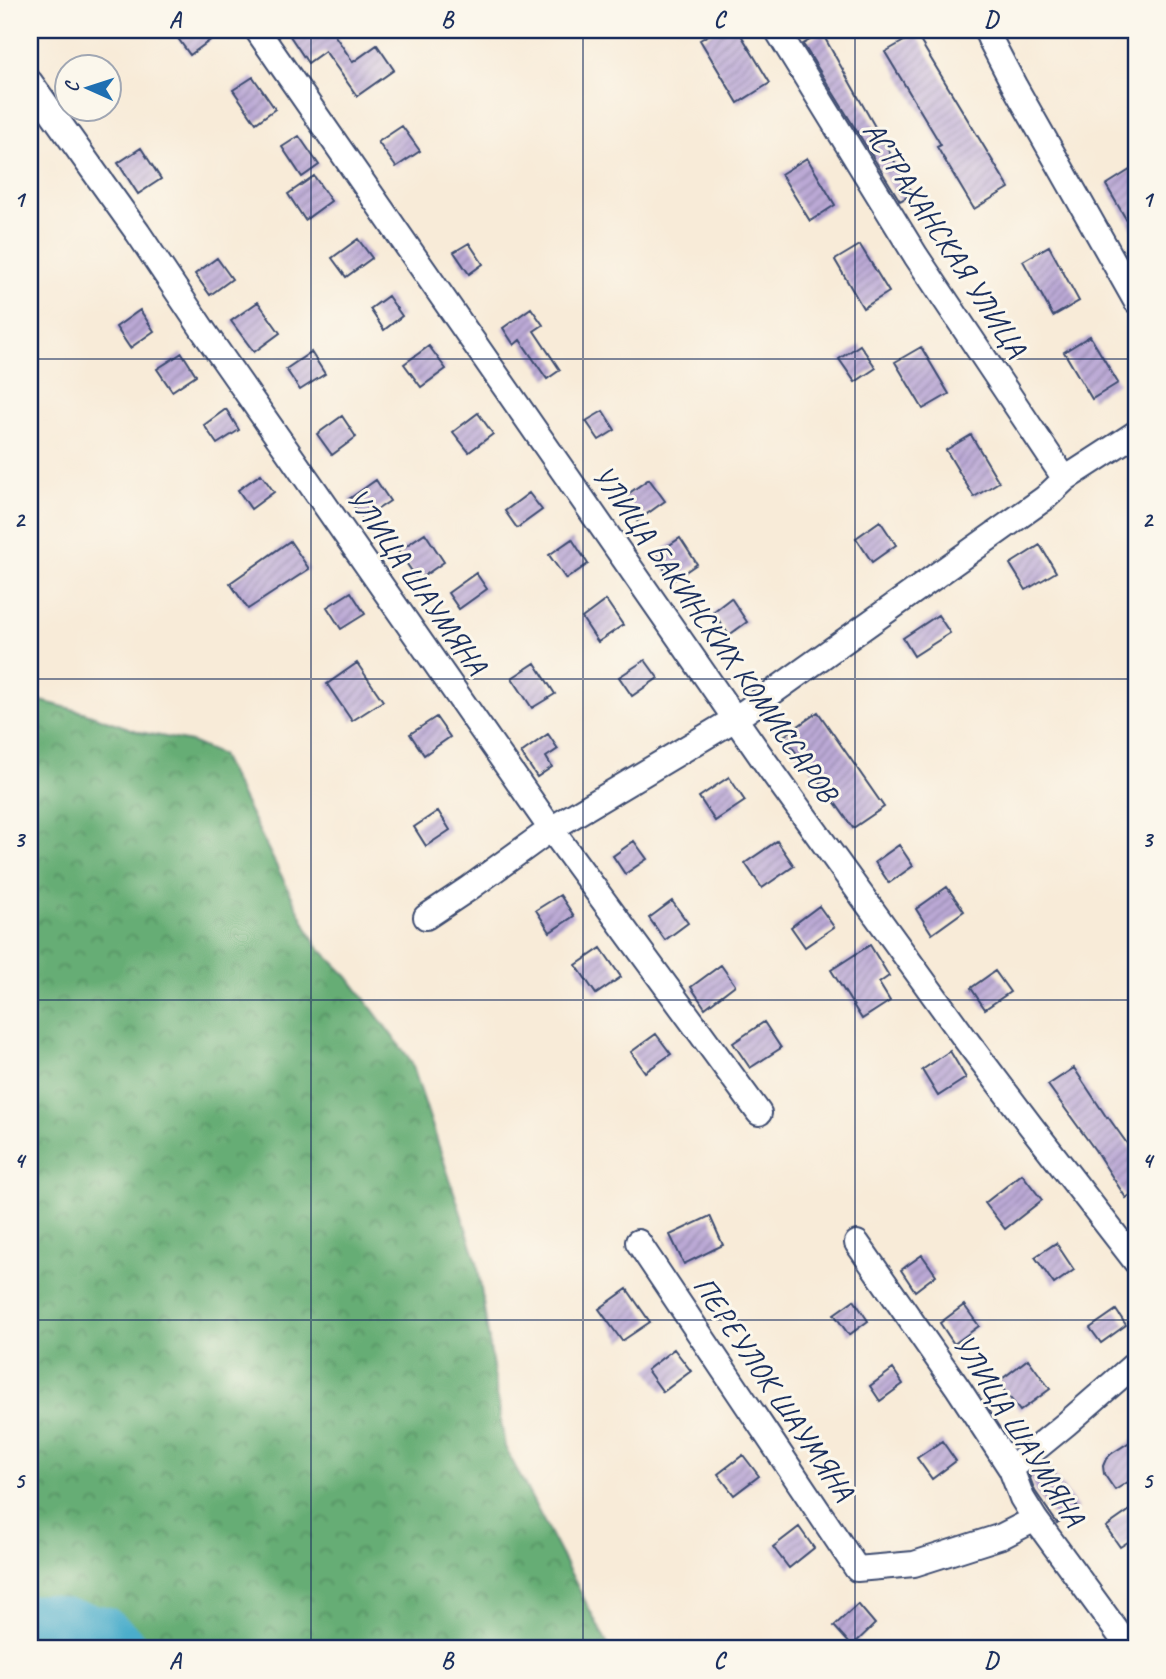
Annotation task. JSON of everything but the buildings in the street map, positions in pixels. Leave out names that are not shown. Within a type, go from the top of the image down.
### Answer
[{"type":"street","name":"УЛИЦА БАКИНСКИХ КОМИССАРОВ","points":[[257,30],[735,719],[982,1061],[1136,1262]]},
{"type":"street","name":"АСТРАХАНСКАЯ УЛИЦА","points":[[777,30],[916,256],[1065,479]]},
{"type":"street","points":[[986,30],[1015,87],[1136,300]]},
{"type":"street","name":"УЛИЦА ШАУМЯНА","points":[[30,82],[551,828],[759,1113]]},
{"type":"street","points":[[426,917],[551,828],[735,719],[1045,498],[1065,479],[1136,433]]},
{"type":"street","name":"ПЕРЕУЛОК ШАУМЯНА","points":[[638,1242],[857,1569],[915,1564],[1002,1536],[1035,1519]]},
{"type":"street","name":"УЛИЦА ШАУМЯНА","points":[[857,1243],[1011,1469],[1022,1498],[1035,1519],[1130,1649]]},
{"type":"street","points":[[1011,1469],[1136,1363]]},
{"type":"green space","points":[[30,698],[83,712],[140,732],[191,742],[221,755],[316,945],[348,977],[411,1061],[477,1262],[505,1447],[610,1649],[30,1649]]},
{"type":"waterway","points":[[30,1615],[45,1614],[105,1626],[129,1649]]}]
